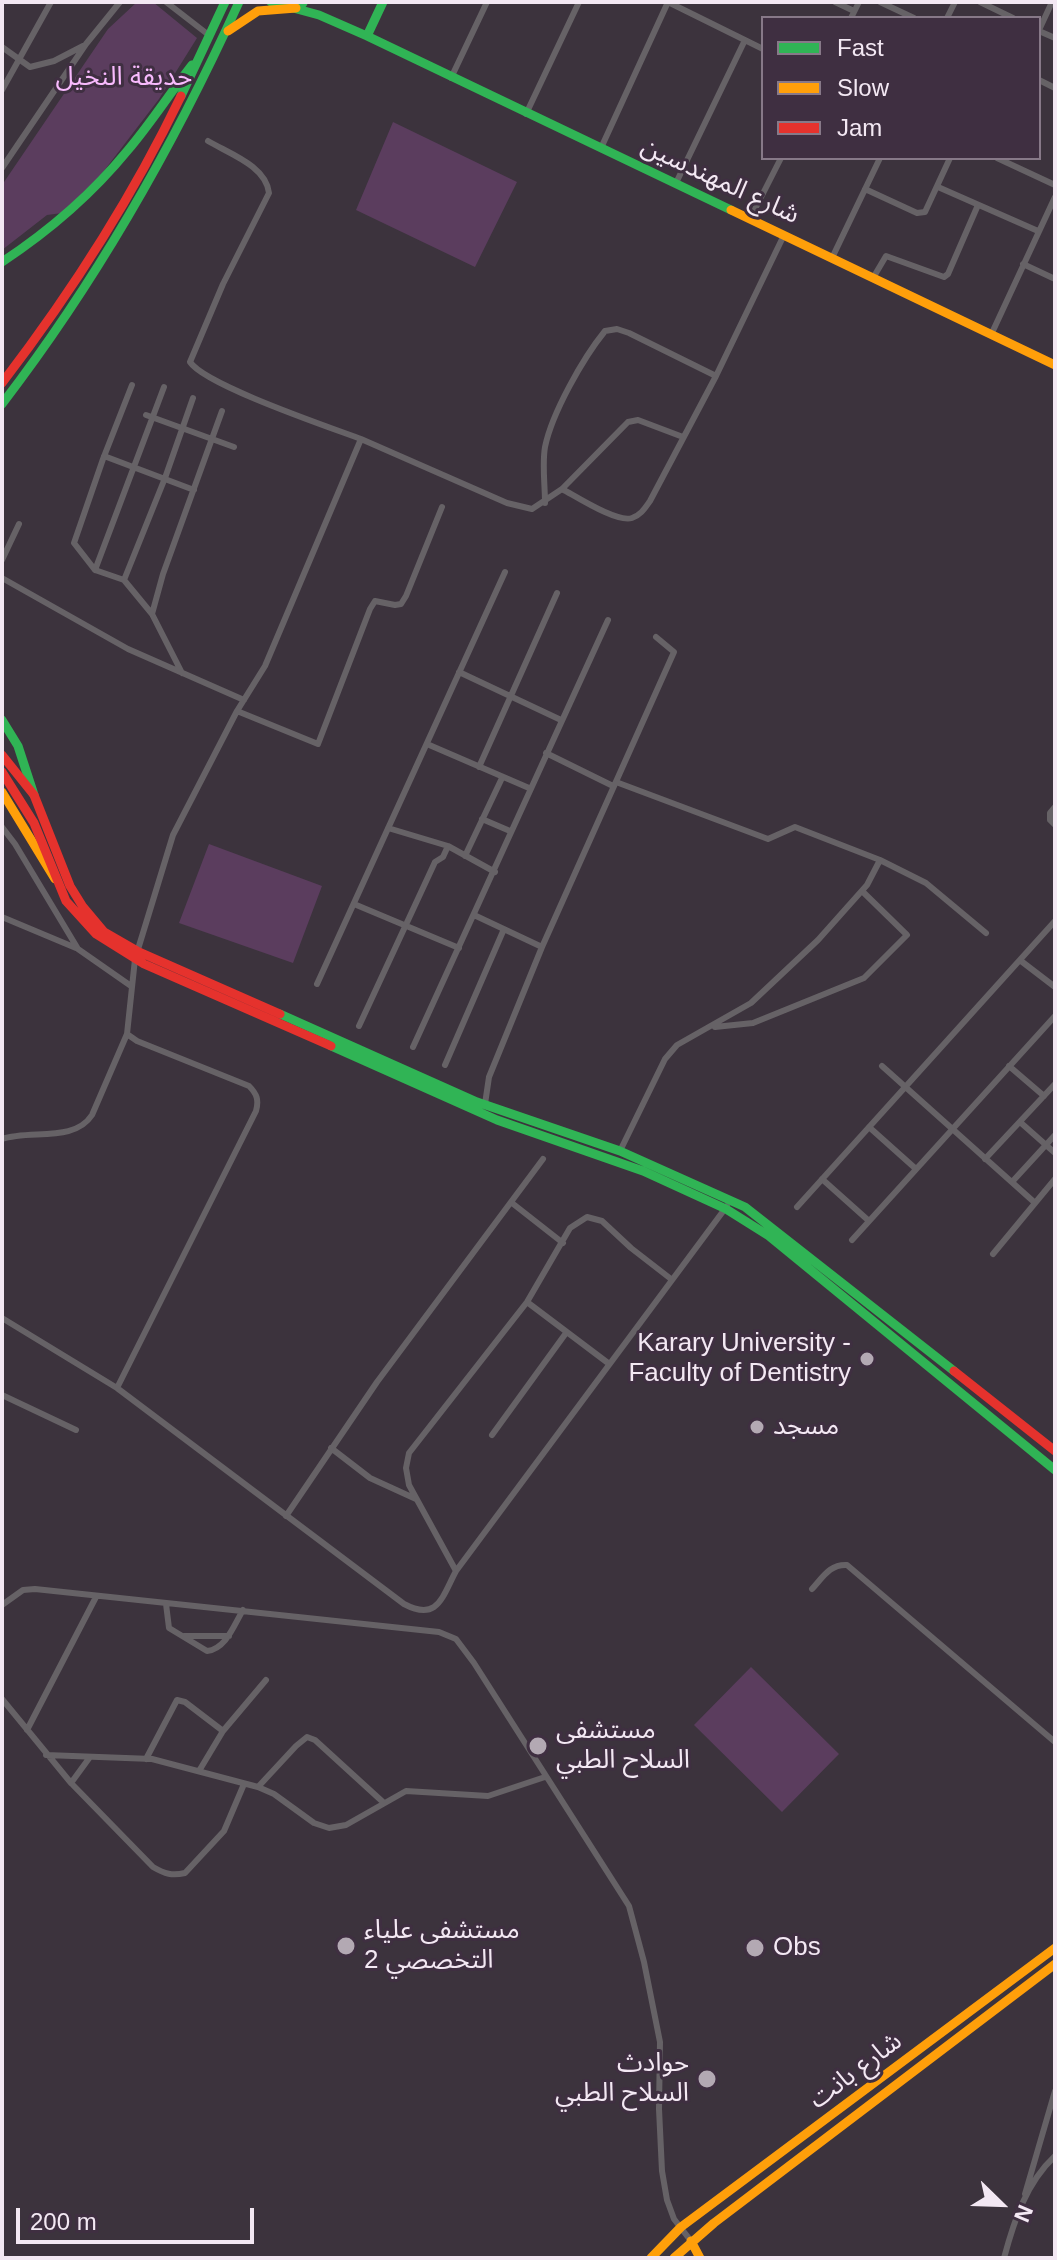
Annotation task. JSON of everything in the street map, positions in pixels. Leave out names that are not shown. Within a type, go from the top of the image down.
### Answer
[{"type":"main road","points":[[2,383],[75,283],[150,159],[225,2]]},
{"type":"main road","points":[[2,404],[62,324],[141,202],[182,127],[239,2]]},
{"type":"main road","name":"شارع المهندسين","points":[[271,2],[300,4],[1055,365]]},
{"type":"main road","points":[[367,36],[383,2]]},
{"type":"main road","points":[[225,34],[258,11],[300,4]]},
{"type":"main road","points":[[2,262],[46,231],[99,183],[127,152],[203,52]]},
{"type":"main road","points":[[2,720],[18,746],[70,886],[104,932],[136,955],[497,1120],[619,1161],[728,1204]]},
{"type":"main road","points":[[2,755],[34,795]]},
{"type":"main road","points":[[2,772],[20,797],[41,839],[55,879]]},
{"type":"main road","points":[[2,792],[25,826],[70,907],[105,943],[485,1104],[620,1151],[728,1204],[926,1358],[1055,1451]]},
{"type":"main road","points":[[926,1358],[1055,1470]]},
{"type":"main road","name":"شارع بانت","points":[[651,2258],[681,2227],[1055,1948]]},
{"type":"main road","name":"شارع بانت","points":[[674,2258],[691,2241],[1054,1969]]},
{"type":"main road","points":[[691,2241],[700,2258]]},
{"type":"street","points":[[2,90],[51,2]]},
{"type":"street","points":[[2,168],[86,44],[120,2]]},
{"type":"street","points":[[166,2],[210,36]]},
{"type":"street","points":[[451,78],[487,2]]},
{"type":"street","points":[[526,114],[579,2]]},
{"type":"street","points":[[601,148],[668,2],[761,48]]},
{"type":"street","points":[[835,2],[852,15],[859,2]]},
{"type":"street","points":[[880,2],[910,16]]},
{"type":"street","points":[[980,2],[1009,16]]},
{"type":"street","points":[[1041,26],[1052,2]]},
{"type":"street","points":[[676,183],[745,40]]},
{"type":"street","points":[[2,47],[30,67],[40,66],[86,44]]},
{"type":"street","points":[[208,141],[258,170],[268,181],[269,193],[223,284],[190,362],[204,374],[507,503],[532,509],[562,489],[628,422],[638,420],[683,437]]},
{"type":"street","points":[[750,219],[780,160]]},
{"type":"street","points":[[832,258],[879,160]]},
{"type":"street","points":[[865,189],[917,213],[925,212],[949,160]]},
{"type":"street","points":[[1003,160],[1055,185]]},
{"type":"street","points":[[938,187],[1038,231]]},
{"type":"street","points":[[991,335],[1055,197]]},
{"type":"street","points":[[873,278],[886,256],[944,277],[978,205]]},
{"type":"street","points":[[562,489],[618,518],[629,520],[640,514],[650,501],[716,376],[784,235]]},
{"type":"street","points":[[1023,264],[1055,279]]},
{"type":"street","points":[[545,503],[545,450],[550,429],[556,413],[605,331],[617,329],[629,333],[716,376]]},
{"type":"street","points":[[132,385],[74,543],[95,570],[124,580],[152,614],[182,673]]},
{"type":"street","points":[[95,570],[134,470],[149,416],[164,387]]},
{"type":"street","points":[[124,580],[193,398]]},
{"type":"street","points":[[152,614],[163,574],[222,411]]},
{"type":"street","points":[[149,416],[234,447]]},
{"type":"street","points":[[2,1139],[13,1135],[68,1131],[83,1126],[92,1115],[127,1034],[136,955],[173,835],[237,711],[265,666],[361,439]]},
{"type":"street","points":[[104,456],[134,470],[194,490]]},
{"type":"street","points":[[237,711],[318,744],[370,609],[375,601],[401,604],[442,507]]},
{"type":"street","points":[[2,560],[19,524]]},
{"type":"street","points":[[317,984],[505,572]]},
{"type":"street","points":[[2,578],[128,649],[244,700]]},
{"type":"street","points":[[479,767],[557,593]]},
{"type":"street","points":[[413,1047],[608,620]]},
{"type":"street","points":[[485,1104],[489,1077],[542,947],[674,652],[656,637]]},
{"type":"street","points":[[459,672],[561,720]]},
{"type":"street","points":[[427,744],[529,788]]},
{"type":"street","points":[[546,753],[614,784],[768,839],[795,827],[880,860],[926,883],[986,933]]},
{"type":"street","points":[[465,856],[502,778]]},
{"type":"street","points":[[1055,807],[1050,813],[1050,820],[1055,825]]},
{"type":"street","points":[[482,819],[510,831]]},
{"type":"street","points":[[2,827],[78,949]]},
{"type":"street","points":[[388,828],[448,846],[495,872]]},
{"type":"street","points":[[359,1026],[435,862],[443,857],[448,846]]},
{"type":"street","points":[[620,1151],[665,1059],[677,1045],[751,1003],[818,940],[862,891],[880,860]]},
{"type":"street","points":[[711,1027],[753,1023],[855,982],[874,970],[907,935],[862,891]]},
{"type":"street","points":[[354,904],[459,948]]},
{"type":"street","points":[[474,915],[542,947]]},
{"type":"street","points":[[2,917],[78,949],[131,986]]},
{"type":"street","points":[[797,1207],[1055,921]]},
{"type":"street","points":[[445,1065],[504,929]]},
{"type":"street","points":[[1021,961],[1055,987]]},
{"type":"street","points":[[852,1240],[1055,1016]]},
{"type":"street","points":[[117,1388],[258,1102],[249,1086],[137,1041],[127,1034]]},
{"type":"street","points":[[882,1066],[1034,1202]]},
{"type":"street","points":[[1009,1066],[1044,1096]]},
{"type":"street","points":[[985,1159],[1055,1084]]},
{"type":"street","points":[[1020,1122],[1055,1153]]},
{"type":"street","points":[[869,1127],[916,1169]]},
{"type":"street","points":[[1012,1182],[1055,1135]]},
{"type":"street","points":[[286,1516],[331,1448],[543,1159]]},
{"type":"street","points":[[822,1179],[869,1221]]},
{"type":"street","points":[[993,1254],[1055,1179]]},
{"type":"street","points":[[512,1203],[563,1243]]},
{"type":"street","points":[[2,1318],[117,1388],[414,1609],[429,1611],[435,1608],[456,1571],[728,1204]]},
{"type":"street","points":[[456,1571],[409,1485],[406,1468],[409,1453],[527,1302],[575,1223],[593,1217],[602,1221],[671,1279]]},
{"type":"street","points":[[527,1302],[608,1363]]},
{"type":"street","points":[[492,1435],[566,1333]]},
{"type":"street","points":[[2,1395],[76,1430]]},
{"type":"street","points":[[331,1448],[370,1478],[418,1501]]},
{"type":"street","points":[[812,1589],[831,1568],[839,1564],[847,1565],[1055,1742]]},
{"type":"street","points":[[2,1605],[23,1590],[35,1589],[447,1634],[456,1639],[512,1719],[545,1777],[629,1906],[660,2042],[662,2171],[670,2212],[691,2241]]},
{"type":"street","points":[[27,1730],[96,1597]]},
{"type":"street","points":[[166,1604],[167,1625],[207,1651],[212,1651],[229,1636],[243,1610]]},
{"type":"street","points":[[182,1636],[229,1636]]},
{"type":"street","points":[[199,1771],[223,1731],[266,1680]]},
{"type":"street","points":[[2,1699],[71,1783],[153,1867],[168,1875],[185,1873],[224,1831],[244,1784]]},
{"type":"street","points":[[146,1759],[177,1700],[185,1702],[223,1731]]},
{"type":"street","points":[[258,1787],[307,1737],[315,1740],[384,1803]]},
{"type":"street","points":[[46,1755],[146,1759],[199,1771],[274,1794],[314,1823],[329,1828],[346,1825],[406,1791],[488,1796],[545,1777]]},
{"type":"street","points":[[71,1783],[90,1757]]},
{"type":"street","points":[[1004,2258],[1055,2091]]},
{"type":"street","points":[[1023,2201],[1039,2173],[1055,2156]]},
{"type":"green space","name":"حديقة النخيل","points":[[137,2],[153,2],[197,38],[159,99],[100,176],[62,213],[47,215],[2,250],[2,185],[108,29]]},
{"type":"green space","points":[[393,122],[517,182],[475,267],[356,210]]},
{"type":"green space","points":[[209,844],[322,886],[293,963],[179,923]]},
{"type":"green space","points":[[751,1667],[839,1754],[782,1812],[694,1725]]},
{"type":"traffic: fast","points":[[181,96],[225,2]]},
{"type":"traffic: fast","points":[[2,404],[70,309],[132,210],[188,108],[239,2]]},
{"type":"traffic: fast","points":[[271,2],[319,15],[367,36],[731,210]]},
{"type":"traffic: fast","points":[[367,36],[383,2]]},
{"type":"traffic: fast","points":[[2,262],[53,225],[100,182],[192,65]]},
{"type":"traffic: fast","points":[[2,720],[18,746],[34,795]]},
{"type":"traffic: fast","points":[[280,1014],[477,1102],[620,1151],[745,1207],[954,1371]]},
{"type":"traffic: fast","points":[[331,1046],[497,1120],[643,1171],[726,1209],[769,1236],[1055,1470]]},
{"type":"traffic: slow","points":[[228,31],[258,11],[296,8]]},
{"type":"traffic: slow","points":[[731,210],[1055,365]]},
{"type":"traffic: slow","points":[[2,792],[55,879]]},
{"type":"traffic: slow","points":[[651,2258],[681,2227],[1055,1948]]},
{"type":"traffic: slow","points":[[674,2258],[714,2223],[1055,1964]]},
{"type":"traffic: slow","points":[[691,2241],[700,2258]]},
{"type":"traffic: jam","points":[[2,383],[99,244],[181,96]]},
{"type":"traffic: jam","points":[[2,755],[34,795],[70,886],[104,932],[137,951],[280,1014]]},
{"type":"traffic: jam","points":[[2,772],[34,823],[66,901],[96,934],[144,964],[331,1046]]},
{"type":"traffic: jam","points":[[954,1371],[1055,1451]]},
{"type":"place","name":"Karary University - Faculty of Dentistry","points":[[867,1359]]},
{"type":"place","name":"مسجد","points":[[757,1427]]},
{"type":"place","name":"مستشفى السلاح الطبي","points":[[538,1746]]},
{"type":"place","name":"مستشفى علياء التخصصي 2","points":[[346,1946]]},
{"type":"place","name":"Obs","points":[[755,1948]]},
{"type":"place","name":"حوادث السلاح الطبي","points":[[707,2079]]}]
